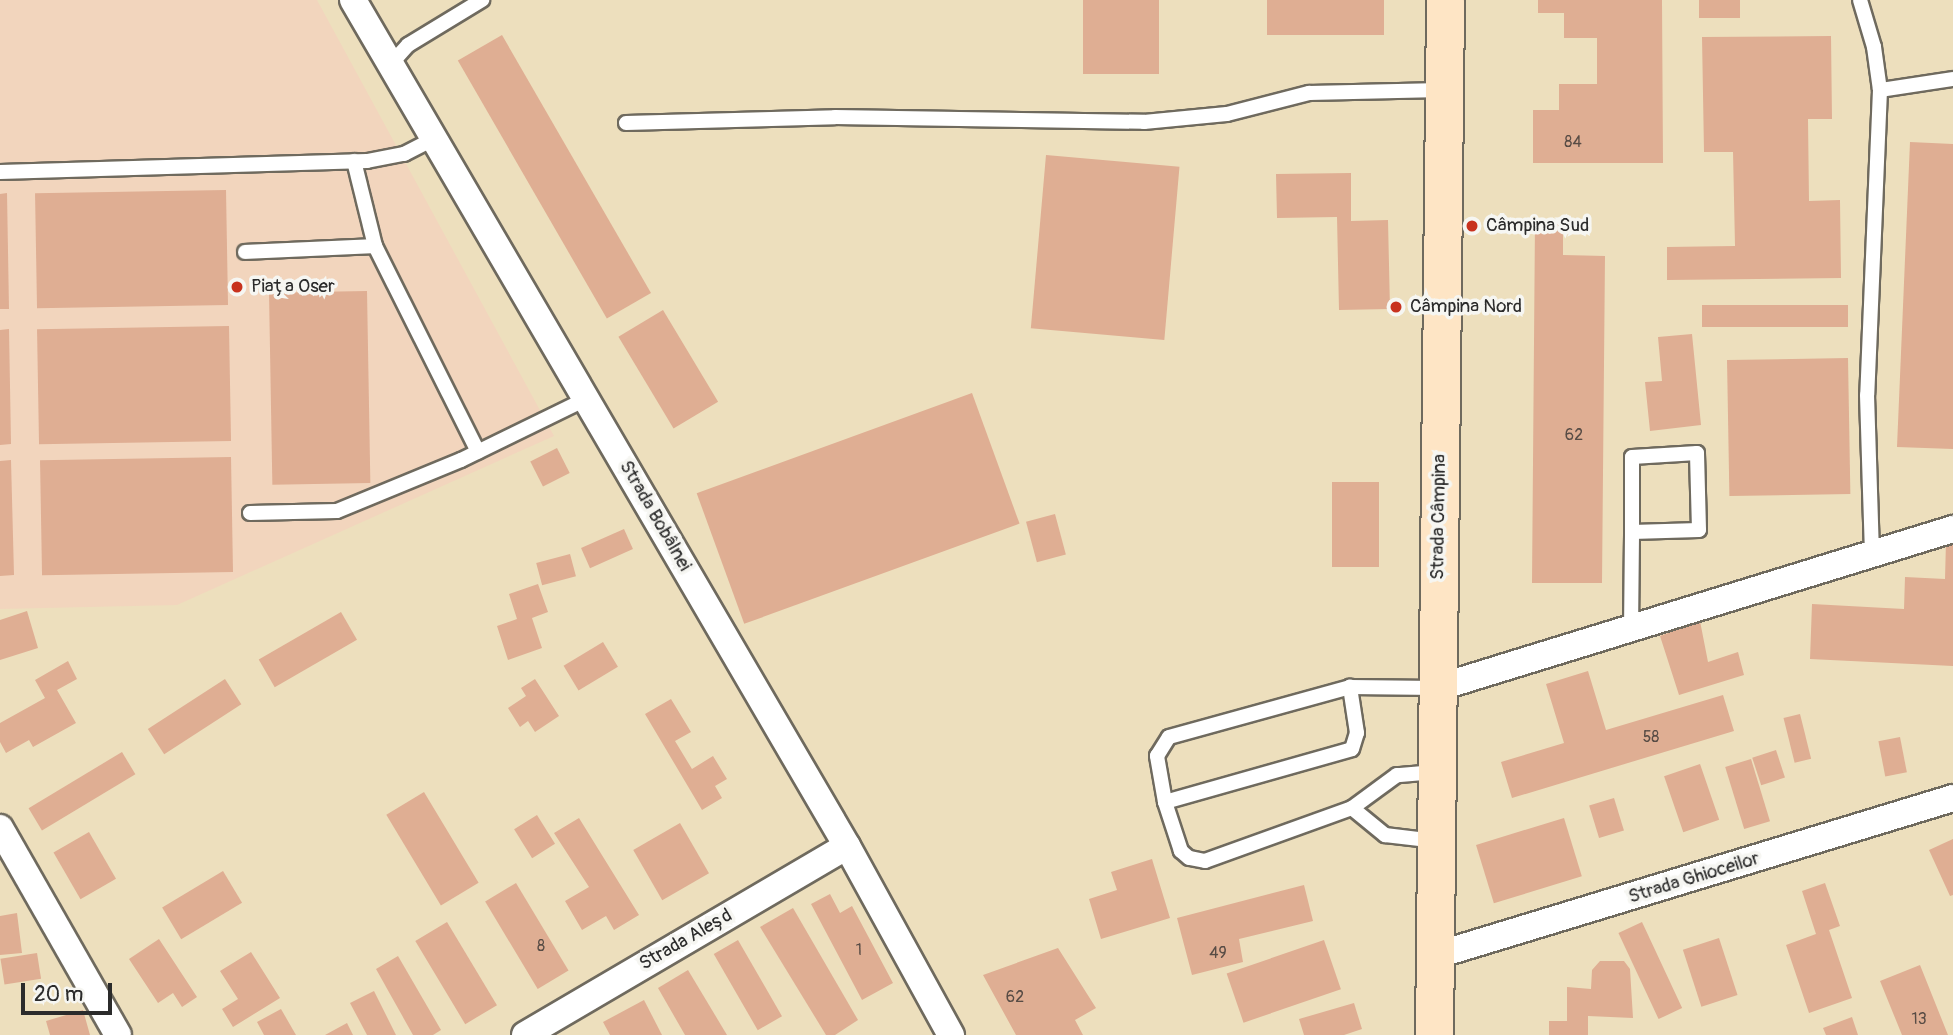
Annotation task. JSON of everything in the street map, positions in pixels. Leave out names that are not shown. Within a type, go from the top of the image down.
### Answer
[{"type":"main road","name":"Strada Câmpina","points":[[1434,1035],[1445,0]]},
{"type":"street","name":"Strada Bobâlnei","points":[[353,0],[847,846],[951,1035]]},
{"type":"street","points":[[1437,688],[1631,631],[1953,529]]},
{"type":"street","name":"Strada Ghioceilor","points":[[1434,956],[1953,798]]},
{"type":"street","points":[[0,828],[118,1035]]},
{"type":"street","name":"Strada Aleșd","points":[[525,1035],[847,846]]},
{"type":"lane","points":[[390,65],[408,45],[480,0]]},
{"type":"lane","points":[[1860,0],[1874,47],[1880,90],[1867,395],[1872,555]]},
{"type":"lane","points":[[1880,90],[1953,79]]},
{"type":"lane","points":[[626,123],[835,117],[1144,122],[1227,114],[1309,93],[1444,90]]},
{"type":"lane","points":[[0,172],[354,161],[404,154],[435,138]]},
{"type":"lane","points":[[354,161],[375,246],[478,452]]},
{"type":"lane","points":[[245,252],[375,246]]},
{"type":"lane","points":[[250,513],[337,511],[478,452],[586,399]]},
{"type":"lane","points":[[1631,631],[1632,457],[1697,453],[1699,530],[1632,533]]},
{"type":"lane","points":[[1166,803],[1352,749],[1357,733],[1350,687]]},
{"type":"lane","points":[[1435,772],[1397,775],[1352,808],[1216,858],[1197,861],[1177,844],[1157,756],[1169,737],[1350,687],[1437,688]]},
{"type":"lane","points":[[1352,808],[1385,835],[1435,841]]},
{"type":"shaded area","name":"Piața Oser","points":[[0,0],[317,0],[554,436],[177,605],[0,609]]},
{"type":"building","points":[[1083,0],[1159,0],[1159,74],[1083,74]]},
{"type":"building","points":[[1267,0],[1384,0],[1384,35],[1267,35]]},
{"type":"building","points":[[1538,0],[1662,0],[1663,163],[1533,163],[1533,110],[1559,110],[1559,84],[1597,84],[1597,38],[1564,38],[1564,13],[1538,13]]},
{"type":"building","points":[[1699,0],[1740,0],[1740,18],[1699,18]]},
{"type":"building","points":[[502,35],[651,293],[607,319],[458,60]]},
{"type":"building","points":[[1831,36],[1832,119],[1808,119],[1809,201],[1840,200],[1841,278],[1667,280],[1667,247],[1735,246],[1733,152],[1704,152],[1702,37]]},
{"type":"building","points":[[1910,142],[1953,144],[1953,449],[1897,447]]},
{"type":"building","points":[[1046,155],[1179,167],[1164,340],[1031,328]]},
{"type":"building","points":[[1351,173],[1351,221],[1388,220],[1390,309],[1339,310],[1337,217],[1277,218],[1276,174]]},
{"type":"building","points":[[226,190],[228,305],[37,308],[35,193]]},
{"type":"building","points":[[7,193],[9,309],[0,309],[0,194]]},
{"type":"building","points":[[1535,221],[1563,222],[1563,255],[1605,256],[1602,583],[1532,583]]},
{"type":"building","points":[[367,291],[370,483],[272,485],[269,293]]},
{"type":"building","points":[[1702,305],[1848,305],[1848,327],[1702,327]]},
{"type":"building","points":[[663,310],[718,402],[674,428],[618,337]]},
{"type":"building","points":[[229,326],[231,441],[39,444],[37,329]]},
{"type":"building","points":[[9,329],[11,444],[0,445],[0,330]]},
{"type":"building","points":[[1692,334],[1701,425],[1650,431],[1645,382],[1662,381],[1658,337]]},
{"type":"building","points":[[1848,358],[1850,494],[1729,496],[1727,360]]},
{"type":"building","points":[[972,393],[1020,524],[744,624],[697,493]]},
{"type":"building","points":[[557,448],[570,473],[543,487],[530,462]]},
{"type":"building","points":[[231,457],[233,572],[42,575],[40,460]]},
{"type":"building","points":[[11,460],[14,575],[0,576],[0,461]]},
{"type":"building","points":[[1332,482],[1379,482],[1379,567],[1332,567]]},
{"type":"building","points":[[1055,514],[1066,555],[1037,562],[1026,522]]},
{"type":"building","points":[[624,529],[633,549],[590,568],[581,548]]},
{"type":"building","points":[[1946,541],[1953,542],[1953,666],[1810,659],[1812,604],[1904,609],[1905,577],[1945,579]]},
{"type":"building","points":[[570,554],[576,576],[542,585],[536,563]]},
{"type":"building","points":[[538,584],[548,612],[532,618],[542,648],[508,660],[497,626],[517,619],[509,594]]},
{"type":"building","points":[[27,611],[38,648],[0,660],[0,620]]},
{"type":"building","points":[[341,612],[357,640],[275,687],[259,660]]},
{"type":"building","points":[[1700,621],[1708,662],[1738,652],[1744,675],[1679,695],[1660,636]]},
{"type":"building","points":[[603,642],[618,667],[579,691],[564,666]]},
{"type":"building","points":[[68,661],[77,679],[57,690],[76,723],[33,747],[29,740],[6,753],[0,742],[0,723],[45,698],[35,680]]},
{"type":"building","points":[[1588,671],[1606,730],[1723,695],[1734,731],[1512,798],[1501,762],[1564,743],[1546,684]]},
{"type":"building","points":[[225,679],[241,704],[164,754],[148,729]]},
{"type":"building","points":[[535,679],[559,716],[535,732],[528,721],[520,727],[508,708],[526,696],[521,688]]},
{"type":"building","points":[[671,699],[691,732],[675,741],[692,769],[713,756],[727,779],[715,786],[722,798],[702,810],[645,714]]},
{"type":"building","points":[[1800,714],[1811,759],[1795,763],[1784,718]]},
{"type":"building","points":[[1900,737],[1907,772],[1885,777],[1878,741]]},
{"type":"building","points":[[1776,750],[1785,778],[1761,785],[1752,758]]},
{"type":"building","points":[[122,752],[135,774],[42,830],[29,808]]},
{"type":"building","points":[[1751,759],[1770,821],[1744,829],[1725,767]]},
{"type":"building","points":[[1700,764],[1719,820],[1683,832],[1664,776]]},
{"type":"building","points":[[424,792],[479,883],[441,906],[386,815]]},
{"type":"building","points":[[1614,798],[1624,831],[1599,838],[1589,806]]},
{"type":"building","points":[[537,815],[555,844],[532,858],[514,829]]},
{"type":"building","points":[[579,818],[639,915],[614,930],[606,916],[582,930],[565,901],[589,887],[554,833]]},
{"type":"building","points":[[1564,818],[1582,876],[1494,903],[1476,845]]},
{"type":"building","points":[[680,823],[709,873],[662,900],[633,850]]},
{"type":"building","points":[[89,832],[116,879],[80,899],[53,852]]},
{"type":"building","points":[[1953,839],[1953,895],[1950,896],[1929,850]]},
{"type":"building","points":[[1152,859],[1170,918],[1101,939],[1089,899],[1117,890],[1111,872]]},
{"type":"building","points":[[223,871],[242,903],[181,939],[162,908]]},
{"type":"building","points":[[516,883],[569,970],[538,989],[485,902]]},
{"type":"building","points":[[1825,883],[1840,926],[1829,930],[1852,998],[1809,1013],[1786,945],[1816,934],[1802,891]]},
{"type":"building","points":[[1304,885],[1313,921],[1239,939],[1243,962],[1192,975],[1177,918]]},
{"type":"building","points":[[830,894],[840,913],[852,906],[893,983],[862,1000],[811,904]]},
{"type":"building","points":[[793,908],[858,1020],[835,1035],[826,1035],[760,927]]},
{"type":"building","points":[[17,913],[22,953],[0,955],[0,916]]},
{"type":"building","points":[[447,922],[497,1005],[465,1024],[415,941]]},
{"type":"building","points":[[1642,922],[1682,1008],[1659,1019],[1618,933]]},
{"type":"building","points":[[1719,938],[1738,995],[1701,1007],[1683,950]]},
{"type":"building","points":[[159,939],[197,997],[182,1007],[173,993],[158,1003],[129,959]]},
{"type":"building","points":[[738,940],[782,1016],[758,1030],[714,954]]},
{"type":"building","points":[[1324,940],[1341,989],[1244,1023],[1227,974]]},
{"type":"building","points":[[1058,948],[1096,1008],[1075,1020],[1083,1035],[1016,1035],[983,975]]},
{"type":"building","points":[[251,952],[280,998],[233,1027],[222,1009],[238,999],[220,971]]},
{"type":"building","points":[[37,953],[41,979],[5,984],[0,959]]},
{"type":"building","points":[[398,956],[441,1030],[433,1035],[413,1035],[376,969]]},
{"type":"building","points":[[1600,961],[1624,961],[1630,969],[1633,1018],[1588,1016],[1588,1035],[1549,1035],[1549,1021],[1567,1021],[1567,987],[1591,989],[1592,970]]},
{"type":"building","points":[[1920,965],[1948,1035],[1902,1035],[1880,981]]},
{"type":"building","points":[[688,970],[727,1035],[685,1035],[658,988]]},
{"type":"building","points":[[374,991],[396,1035],[367,1035],[350,1003]]},
{"type":"building","points":[[644,1000],[662,1035],[610,1035],[603,1022]]},
{"type":"building","points":[[1354,1003],[1362,1029],[1344,1035],[1304,1035],[1299,1019]]},
{"type":"building","points":[[281,1009],[296,1035],[264,1035],[257,1022]]},
{"type":"building","points":[[83,1010],[90,1035],[50,1035],[46,1021]]},
{"type":"building","points":[[1852,1017],[1858,1035],[1826,1035],[1823,1028]]},
{"type":"building","points":[[347,1023],[353,1035],[325,1035]]},
{"type":"place","name":"Câmpina Sud","points":[[1472,226]]},
{"type":"place","name":"Piața Oser","points":[[237,287]]},
{"type":"place","name":"Câmpina Nord","points":[[1396,307]]}]
